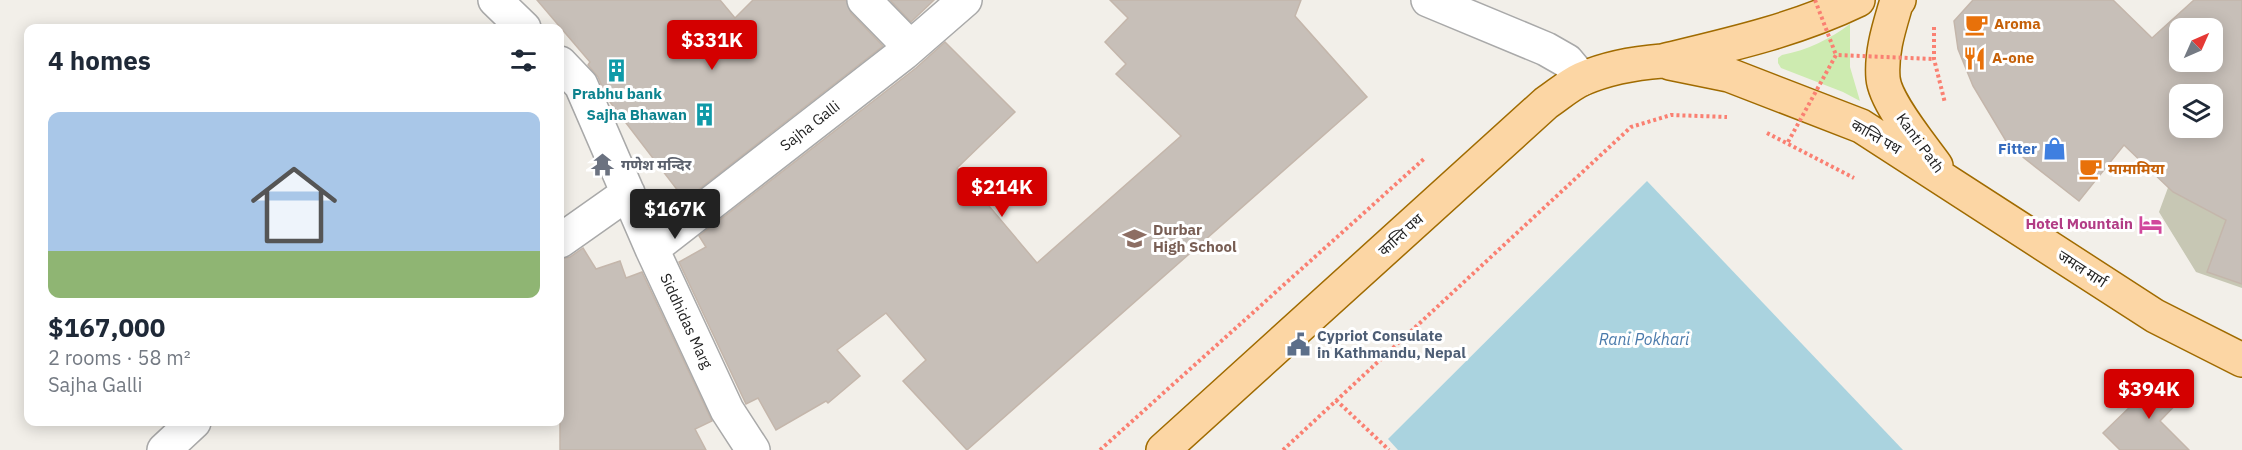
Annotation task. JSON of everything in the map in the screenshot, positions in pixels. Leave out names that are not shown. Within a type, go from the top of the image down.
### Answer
[{"type":"main road","name":"कान्ति पथ","points":[[1163,450],[1546,103],[1582,79],[1614,69],[1662,61],[1777,33],[1858,0]]},
{"type":"main road","name":"Kanti Path","points":[[1899,0],[1884,44],[1883,80],[1898,114],[1948,182]]},
{"type":"main road","name":"कान्ति पथ","points":[[1662,61],[1729,75],[1861,126],[1948,182]]},
{"type":"main road","name":"जमल मार्ग","points":[[1948,182],[2155,316],[2242,360]]},
{"type":"street","points":[[495,0],[520,24]]},
{"type":"street","points":[[864,0],[910,47]]},
{"type":"street","name":"Sajha Galli","points":[[652,249],[910,47],[965,0]]},
{"type":"street","points":[[1428,0],[1546,49],[1568,61],[1582,79]]},
{"type":"street","name":"Siddhidas Marg","points":[[567,82],[628,193],[727,410],[753,450]]},
{"type":"street","points":[[564,238],[628,193]]},
{"type":"street","points":[[164,450],[190,426]]},
{"type":"path","points":[[1815,0],[1836,55],[1788,142],[1854,178]]},
{"type":"path","points":[[1934,27],[1935,59],[1945,103]]},
{"type":"path","points":[[1836,55],[1935,59]]},
{"type":"path","points":[[1283,450],[1631,128],[1671,115],[1731,117]]},
{"type":"path","points":[[1100,450],[1432,152]]},
{"type":"path","points":[[1336,400],[1389,450]]},
{"type":"shaded area","points":[[2242,115],[2242,288],[2196,272],[2159,212],[2186,138],[2223,138],[2223,123]]},
{"type":"green space","points":[[1850,24],[1850,67],[1860,101],[1781,68],[1778,63],[1778,58],[1782,55],[1818,43]]},
{"type":"water","name":"Rani Pokhari","points":[[1647,181],[1903,450],[1398,450],[1388,439]]},
{"type":"building","points":[[537,0],[720,0],[735,18],[753,0],[846,0],[851,13],[883,46],[685,200],[607,98],[598,77],[588,65],[590,62],[564,32],[564,24],[558,24]]},
{"type":"building","points":[[890,0],[934,0],[911,22]]},
{"type":"building","points":[[1110,0],[1301,0],[1295,16],[1367,97],[967,450],[903,381],[926,360],[886,313],[837,350],[860,376],[828,403],[826,401],[776,430],[758,398],[746,404],[679,262],[706,247],[699,236],[916,68],[945,42],[1015,112],[957,168],[1037,263],[1181,136],[1116,74],[1126,64],[1105,42],[1128,18]]},
{"type":"building","points":[[1973,0],[2113,0],[2152,38],[2169,23],[2169,72],[2223,72],[2223,18],[2174,18],[2194,0],[2242,0],[2242,284],[2207,272],[2226,220],[2173,192],[2124,145],[2079,201],[2024,158],[2006,141],[1973,86],[1958,49],[1954,21]]},
{"type":"building","points":[[583,248],[596,269],[620,261],[626,278],[642,272],[712,421],[695,429],[706,450],[560,450],[560,426],[564,426],[564,258]]},
{"type":"building","points":[[2166,372],[2187,393],[2160,421],[2189,450],[2120,450],[2103,433]]},
{"type":"place","name":"Aroma","points":[[1976,24]]},
{"type":"place","name":"A-one","points":[[1974,58]]},
{"type":"place","name":"Prabhu bank","points":[[617,70]]},
{"type":"place","name":"Sajha Bhawan","points":[[705,115]]},
{"type":"place","name":"Fitter","points":[[2055,149]]},
{"type":"place","name":"गणेश मन्दिर","points":[[603,165]]},
{"type":"place","name":"मामामिया","points":[[2090,169]]},
{"type":"place","name":"Hotel Mountain","points":[[2151,224]]},
{"type":"place","name":"Durbar High School","points":[[1135,239]]},
{"type":"place","name":"Cypriot Consulate in Kathmandu, Nepal","points":[[1299,345]]}]
